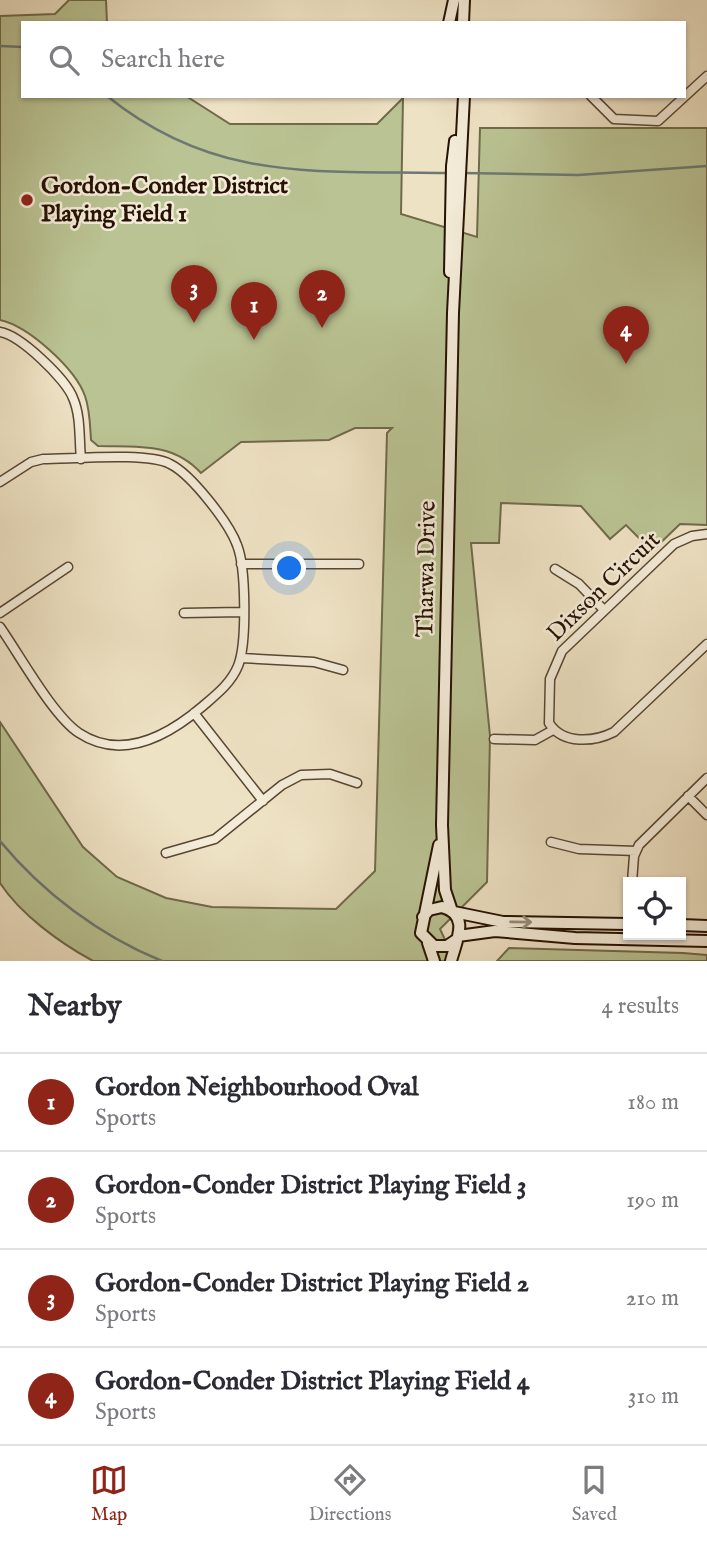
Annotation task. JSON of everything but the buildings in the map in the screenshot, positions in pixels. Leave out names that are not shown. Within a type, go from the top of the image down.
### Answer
[{"type":"main road","points":[[449,21],[454,0]]},
{"type":"main road","points":[[463,21],[464,0]]},
{"type":"main road","name":"Tharwa Drive","points":[[456,98],[458,152]]},
{"type":"main road","name":"Tharwa Drive","points":[[453,911],[445,890],[442,825],[453,313],[450,285],[464,98]]},
{"type":"main road","name":"Tharwa Drive","points":[[423,918],[442,825]]},
{"type":"main road","points":[[435,961],[421,933],[423,918],[435,908],[503,922],[623,924]]},
{"type":"main road","points":[[451,961],[461,926],[453,911]]},
{"type":"main road","points":[[686,925],[707,926]]},
{"type":"main road","points":[[428,943],[440,947],[457,938],[495,931],[623,937]]},
{"type":"main road","points":[[686,940],[707,941]]},
{"type":"street","points":[[686,95],[707,76]]},
{"type":"street","points":[[593,98],[614,119],[658,121],[683,98]]},
{"type":"street","points":[[0,332],[18,339],[70,391],[77,408],[81,459]]},
{"type":"street","points":[[0,626],[61,716],[78,733],[91,740],[133,744],[166,735],[224,688],[241,658],[241,564],[237,545],[228,529],[180,470],[169,463],[150,459],[81,459],[31,462],[2,477]]},
{"type":"street","name":"Dixson Circuit","points":[[554,730],[547,716],[552,671],[562,651],[674,544],[692,536],[707,534]]},
{"type":"street","points":[[241,564],[359,564]]},
{"type":"street","points":[[0,613],[68,567]]},
{"type":"street","points":[[555,569],[579,584],[604,610]]},
{"type":"street","points":[[184,613],[242,612]]},
{"type":"street","points":[[494,739],[535,740],[554,730],[568,738],[603,738],[614,732],[707,644]]},
{"type":"street","points":[[241,658],[314,662],[343,670]]},
{"type":"street","points":[[194,713],[263,801]]},
{"type":"street","points":[[166,853],[215,839],[300,775],[330,774],[357,783]]},
{"type":"street","points":[[633,877],[636,851],[648,835],[707,778]]},
{"type":"street","points":[[688,796],[707,816]]},
{"type":"street","points":[[551,842],[579,849],[636,851]]},
{"type":"green space","points":[[69,0],[106,0],[107,21],[21,21],[21,98],[189,98],[230,124],[377,124],[403,98],[401,214],[477,237],[480,128],[707,128],[707,525],[680,524],[652,551],[626,525],[610,539],[581,506],[501,503],[499,543],[471,543],[490,736],[487,882],[440,929],[455,961],[93,961],[42,927],[18,906],[0,883],[0,722],[83,847],[117,877],[166,898],[212,907],[336,909],[375,871],[387,433],[392,428],[355,428],[329,440],[241,442],[201,473],[179,456],[166,451],[154,448],[98,446],[91,440],[85,396],[71,373],[37,339],[0,320],[0,16],[55,14]]},
{"type":"green space","points":[[509,948],[683,953],[707,955],[707,961],[497,961]]},
{"type":"waterway","points":[[0,46],[21,47]]},
{"type":"waterway","points":[[110,98],[148,124],[188,145],[229,158],[312,171],[449,173]]},
{"type":"waterway","points":[[462,173],[578,175],[707,166]]},
{"type":"waterway","points":[[0,841],[34,878],[74,911],[116,939],[162,961]]},
{"type":"place","name":"Gordon-Conder District Playing Field 1","points":[[27,200]]},
{"type":"place","name":"Gordon-Conder District Playing Field 2","points":[[194,323]]},
{"type":"place","name":"Gordon-Conder District Playing Field 3","points":[[322,328]]},
{"type":"place","name":"Gordon Neighbourhood Oval","points":[[254,340]]},
{"type":"place","name":"Gordon-Conder District Playing Field 4","points":[[626,364]]}]
